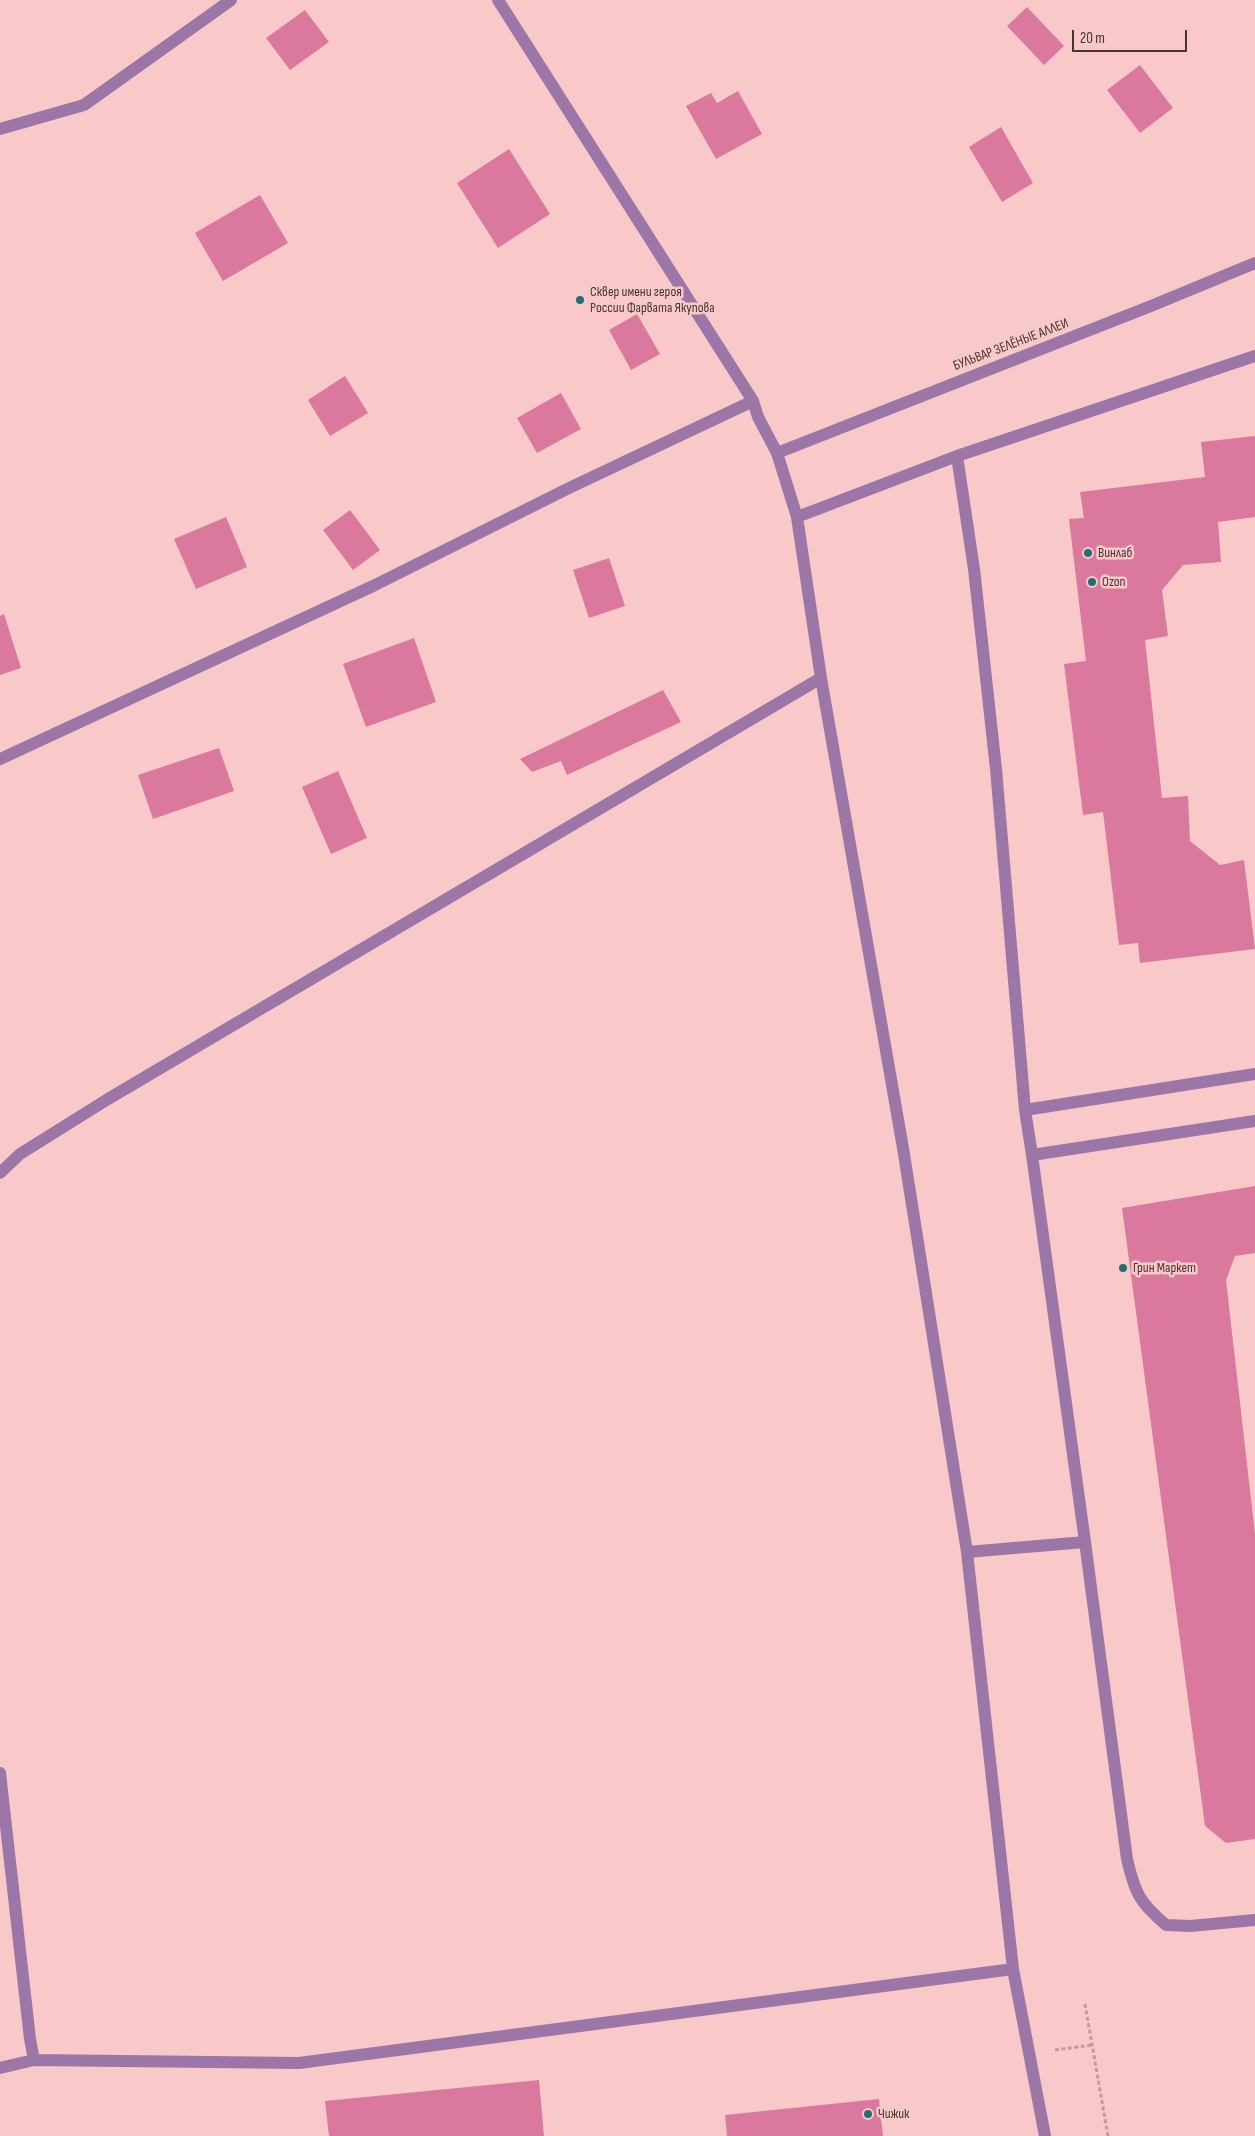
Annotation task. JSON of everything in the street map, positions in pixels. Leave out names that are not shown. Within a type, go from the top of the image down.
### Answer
[{"type":"street","points":[[0,129],[84,105],[231,0]]},
{"type":"street","points":[[498,0],[753,401],[758,417],[777,452],[796,517],[821,678],[903,1148],[967,1552],[1013,1969],[1045,2136]]},
{"type":"street","name":"БУЛЬВАР ЗЕЛЁНЫЕ АЛЛЕИ","points":[[777,452],[1132,314],[1255,263]]},
{"type":"street","points":[[796,517],[957,456],[1255,356]]},
{"type":"street","points":[[0,759],[373,586],[753,401]]},
{"type":"street","points":[[957,456],[974,569],[996,769],[1025,1110],[1127,1860],[1133,1887],[1148,1910],[1166,1925],[1190,1926],[1255,1920]]},
{"type":"street","points":[[0,1173],[20,1154],[108,1099],[821,678]]},
{"type":"street","points":[[1025,1110],[1255,1074]]},
{"type":"street","points":[[1032,1155],[1255,1121]]},
{"type":"street","points":[[967,1552],[1085,1542]]},
{"type":"street","points":[[0,1773],[30,2039],[34,2060]]},
{"type":"street","points":[[0,2068],[34,2060],[299,2063],[1013,1969]]},
{"type":"path","points":[[1085,2004],[1108,2136]]},
{"type":"path","points":[[1029,2053],[1092,2046]]},
{"type":"building","points":[[1027,7],[1064,46],[1044,65],[1007,26]]},
{"type":"building","points":[[305,10],[329,42],[290,70],[266,38]]},
{"type":"building","points":[[1140,65],[1173,108],[1140,133],[1107,90]]},
{"type":"building","points":[[738,91],[762,134],[716,159],[686,106],[711,93],[717,103]]},
{"type":"building","points":[[1001,127],[1033,183],[1002,202],[969,147]]},
{"type":"building","points":[[509,149],[550,214],[498,248],[457,183]]},
{"type":"building","points":[[260,195],[288,243],[223,281],[195,233]]},
{"type":"building","points":[[637,314],[660,354],[631,370],[609,330]]},
{"type":"building","points":[[345,376],[368,413],[330,436],[308,400]]},
{"type":"building","points":[[561,393],[581,429],[537,453],[517,418]]},
{"type":"building","points":[[1255,436],[1255,517],[1218,522],[1221,562],[1183,565],[1162,590],[1168,636],[1145,640],[1162,798],[1188,796],[1190,841],[1220,865],[1244,860],[1255,949],[1140,963],[1138,943],[1119,945],[1103,812],[1083,815],[1064,664],[1086,661],[1069,519],[1084,518],[1080,492],[1205,477],[1201,442]]},
{"type":"building","points":[[350,510],[380,550],[353,570],[323,530]]},
{"type":"building","points":[[226,517],[247,567],[196,589],[174,539]]},
{"type":"building","points":[[609,558],[625,606],[589,618],[573,570]]},
{"type":"building","points":[[4,614],[21,668],[0,675],[0,616]]},
{"type":"building","points":[[414,638],[436,702],[366,727],[343,664]]},
{"type":"building","points":[[663,690],[681,722],[567,775],[561,761],[532,772],[520,759]]},
{"type":"building","points":[[219,748],[234,791],[153,819],[138,775]]},
{"type":"building","points":[[338,771],[367,838],[331,854],[302,787]]},
{"type":"building","points":[[1255,1186],[1255,1253],[1235,1256],[1226,1280],[1255,1534],[1255,1839],[1226,1843],[1205,1826],[1122,1208]]},
{"type":"building","points":[[539,2080],[544,2136],[329,2136],[325,2101]]},
{"type":"building","points":[[879,2099],[883,2136],[727,2136],[725,2115]]},
{"type":"place","name":"Сквер имени героя России Фарвата Якупова","points":[[580,300]]},
{"type":"place","name":"Винлаб","points":[[1088,553]]},
{"type":"place","name":"Ozon","points":[[1092,582]]},
{"type":"place","name":"Грин Маркет","points":[[1123,1268]]},
{"type":"place","name":"Чижик","points":[[868,2114]]}]
